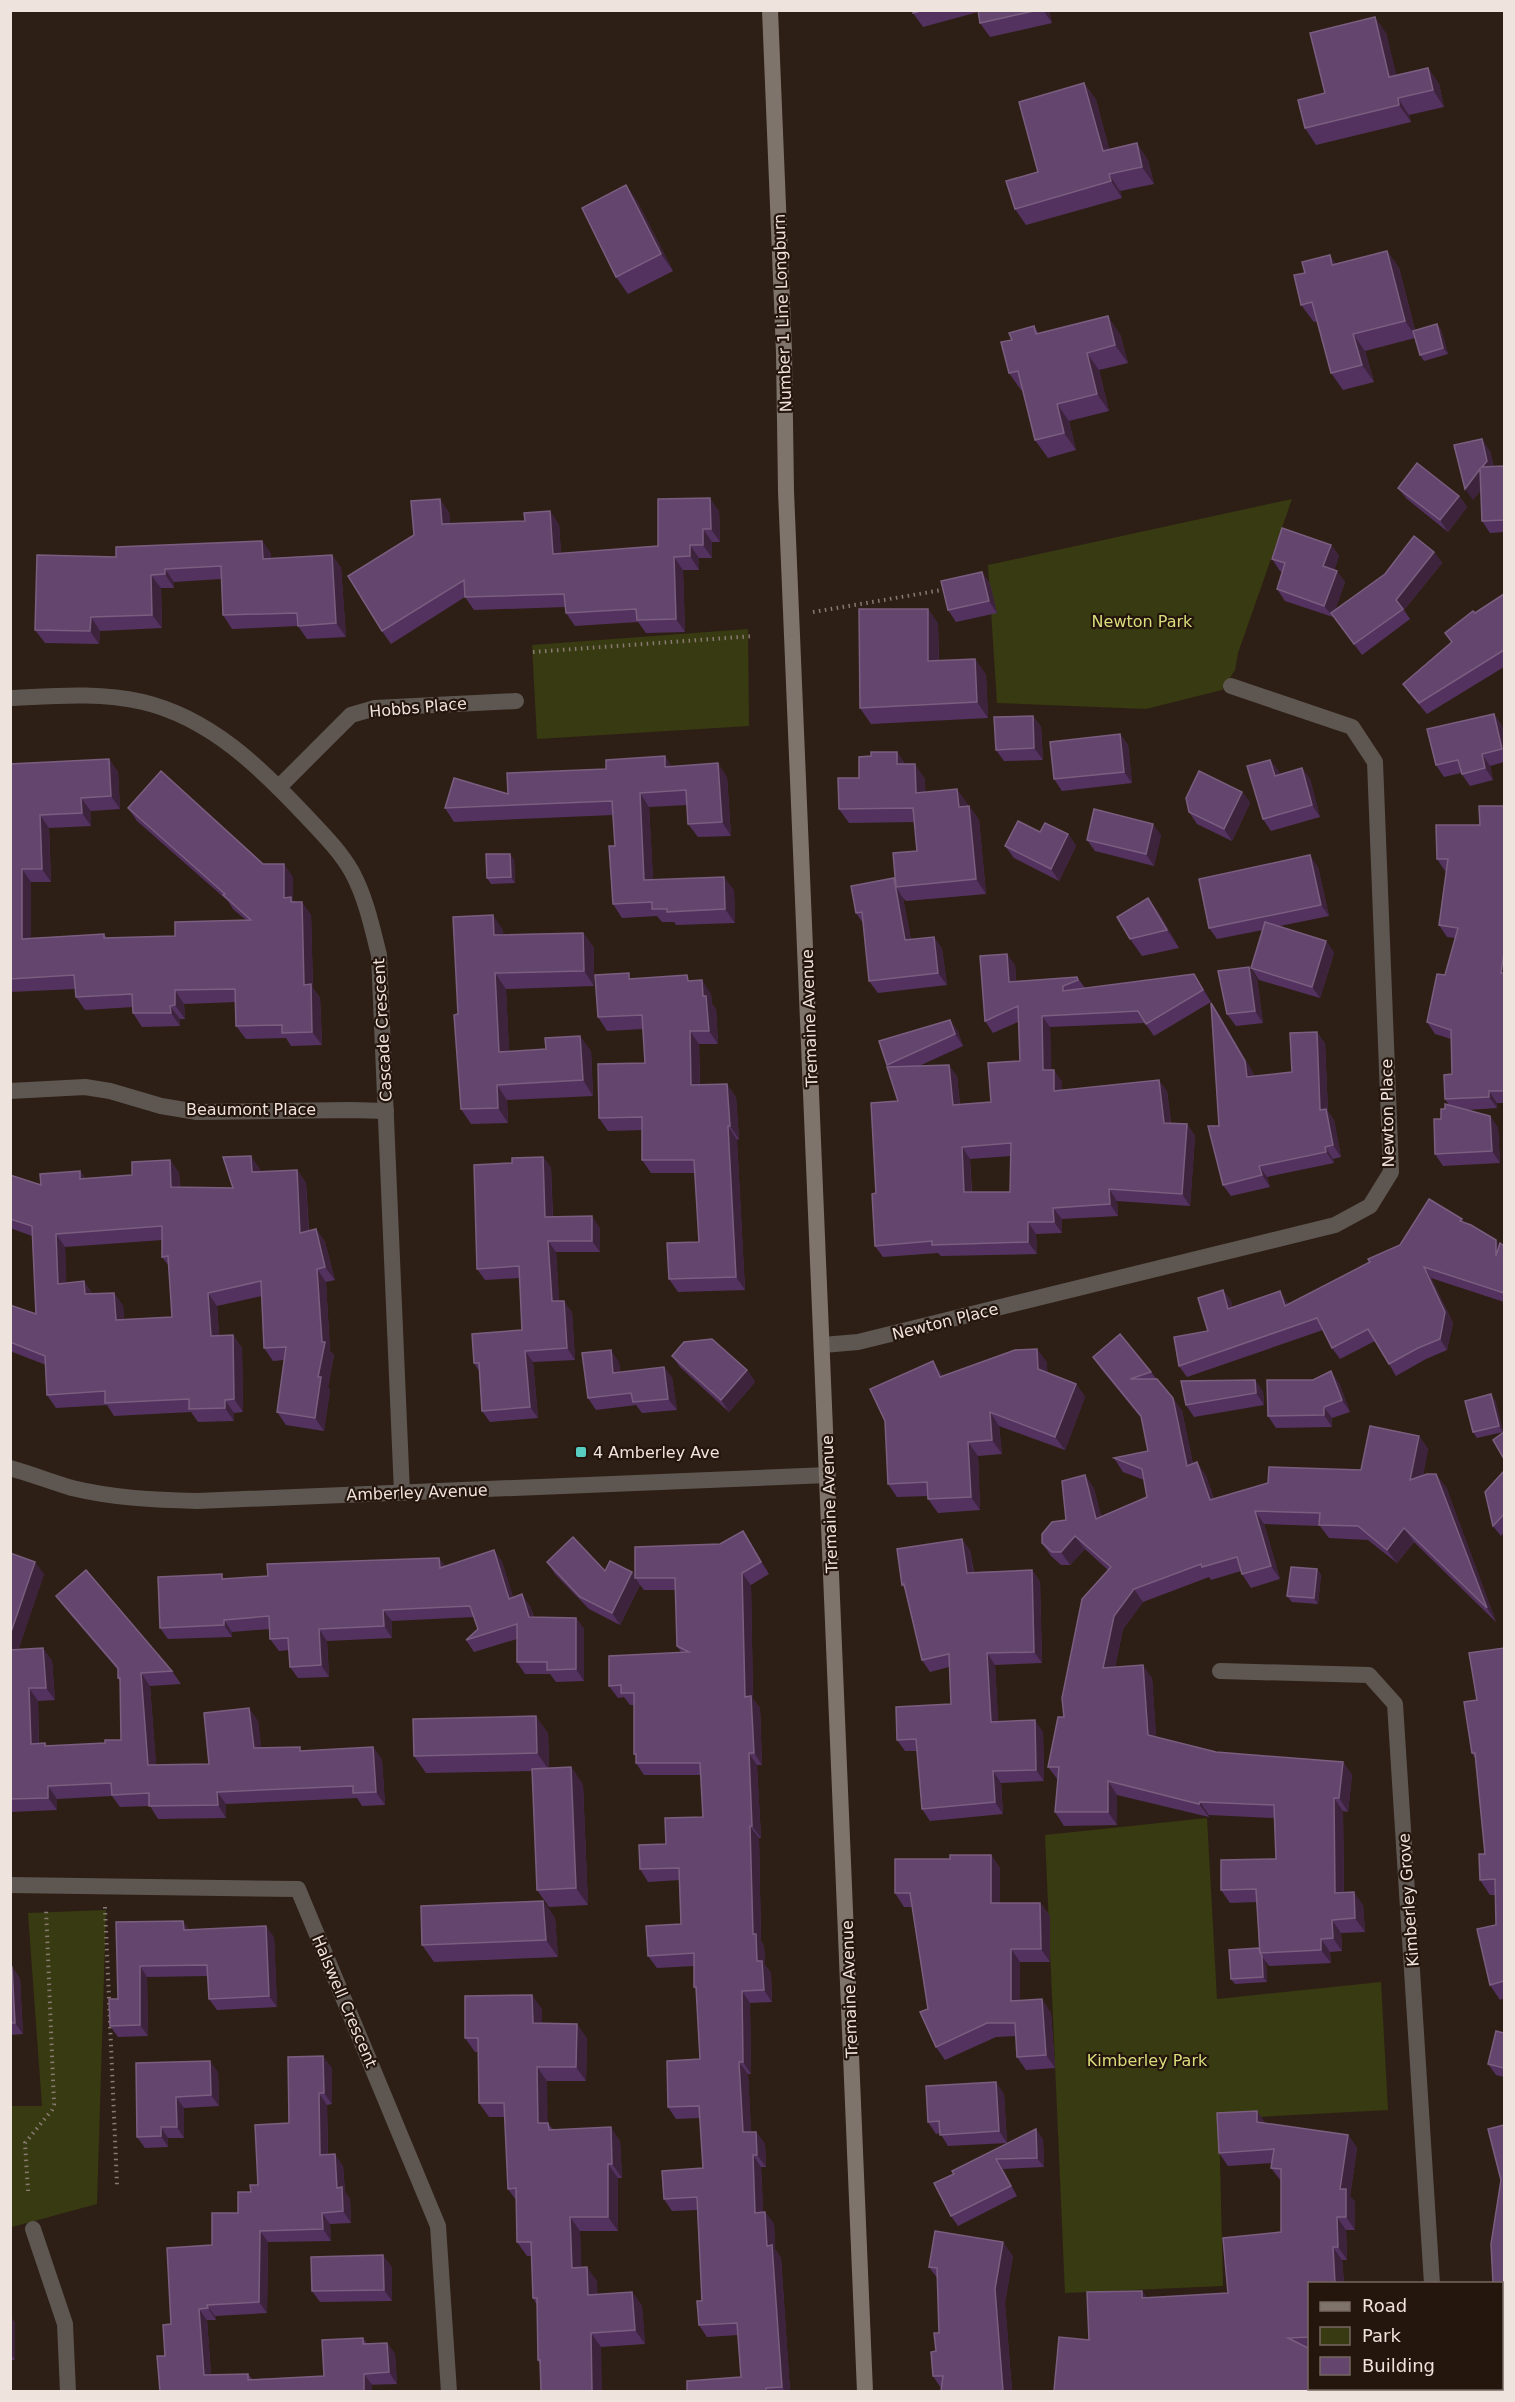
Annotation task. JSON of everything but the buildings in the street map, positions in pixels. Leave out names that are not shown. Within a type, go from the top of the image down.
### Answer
[{"type":"main road","name":"Number 1 Line Longburn","points":[[770,10],[792,616]]},
{"type":"main road","name":"Tremaine Avenue","points":[[792,616],[865,2391]]},
{"type":"street","name":"Newton Place","points":[[823,1345],[858,1342],[1335,1225],[1370,1206],[1391,1172],[1375,762],[1352,727],[1231,686]]},
{"type":"street","name":"Cascade Crescent","points":[[10,698],[64,695],[105,696],[143,702],[178,713],[218,735],[279,787],[325,837],[352,872],[367,908],[379,955],[402,1493]]},
{"type":"street","name":"Hobbs Place","points":[[279,787],[351,715],[375,708],[516,701]]},
{"type":"street","name":"Beaumont Place","points":[[10,1091],[85,1087],[110,1091],[161,1106],[197,1112],[386,1111]]},
{"type":"street","name":"Amberley Avenue","points":[[10,1468],[72,1488],[120,1497],[158,1500],[402,1493],[828,1475]]},
{"type":"street","name":"Kimberley Grove","points":[[1220,1671],[1369,1675],[1395,1704],[1432,2282]]},
{"type":"street","name":"Halswell Crescent","points":[[10,1885],[298,1889],[438,2226],[449,2391]]},
{"type":"street","points":[[33,2229],[65,2324],[68,2391]]},
{"type":"path","points":[[792,616],[956,587]]},
{"type":"path","points":[[533,651],[754,636]]},
{"type":"path","points":[[105,1900],[117,2185]]},
{"type":"path","points":[[28,2191],[25,2143],[52,2110],[54,2104],[46,1914]]},
{"type":"green space","name":"Newton Park","points":[[1292,499],[1238,653],[1235,670],[1222,690],[1146,709],[997,703],[988,565]]},
{"type":"green space","points":[[748,629],[749,726],[537,739],[532,645]]},
{"type":"green space","name":"Kimberley Park","points":[[1207,1818],[1217,1999],[1381,1982],[1388,2110],[1219,2119],[1223,2286],[1065,2293],[1045,1835]]},
{"type":"green space","points":[[106,1910],[97,2204],[12,2227],[11,2106],[42,2106],[28,1913]]},
{"type":"place","name":"4 Amberley Ave","points":[[581,1452]]}]
